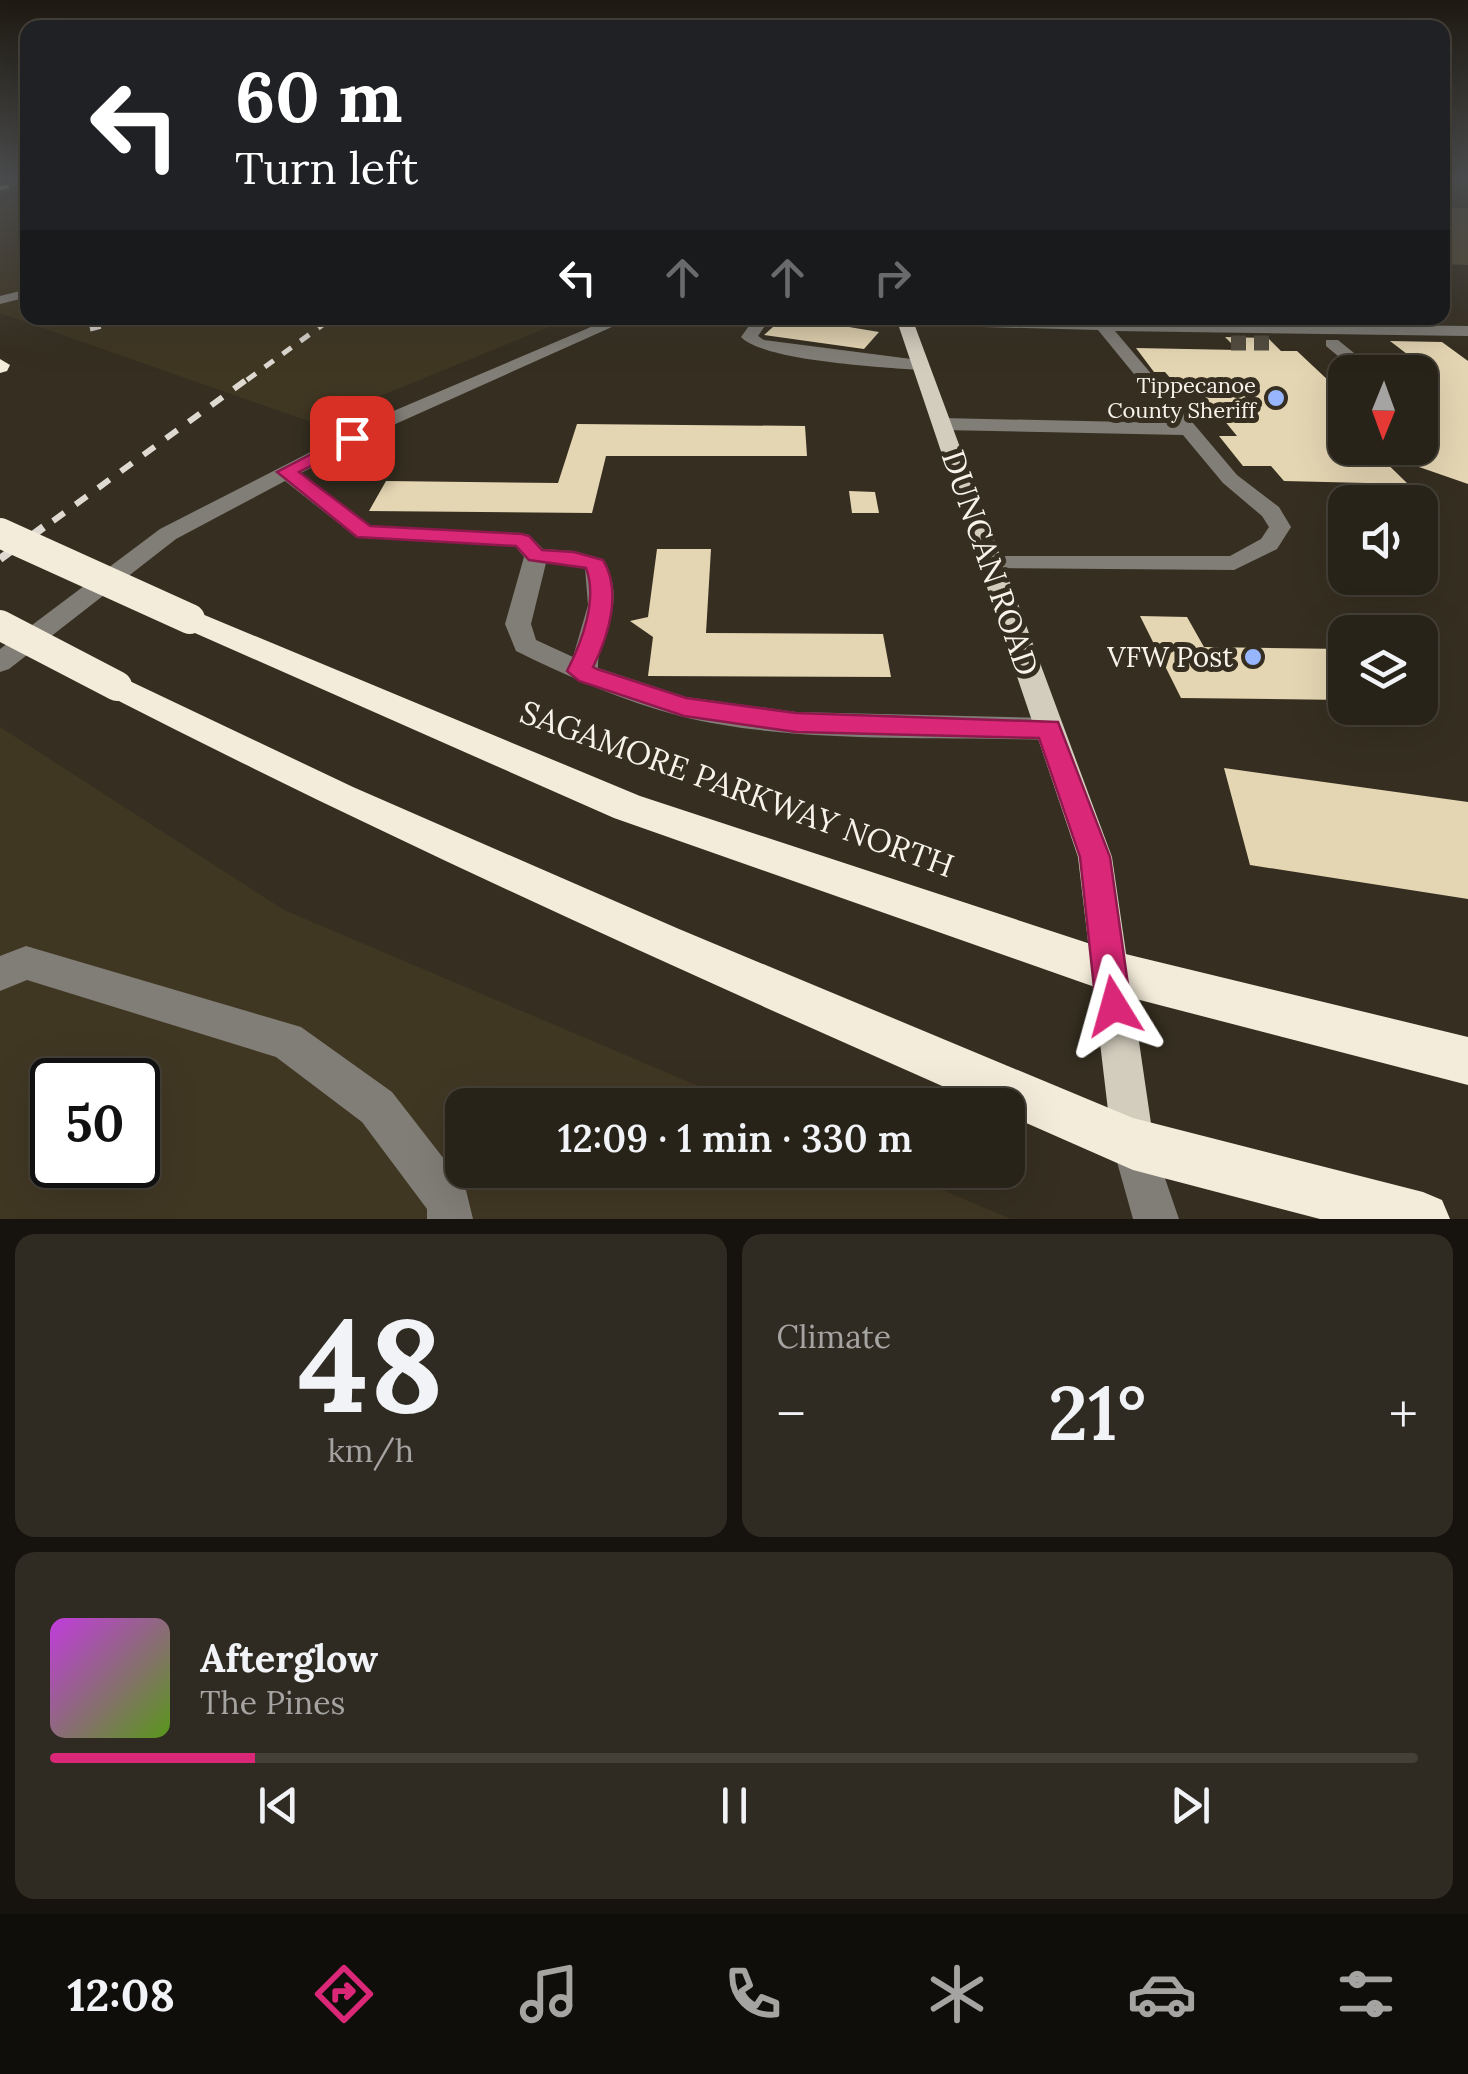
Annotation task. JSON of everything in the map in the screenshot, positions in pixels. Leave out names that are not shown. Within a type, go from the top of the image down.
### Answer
[{"type":"highway","name":"SAGAMORE PARKWAY NORTH","points":[[0,533],[626,807],[1109,971],[1468,1061]]},
{"type":"highway","points":[[0,626],[340,797],[664,944],[1134,1144],[1423,1219]]},
{"type":"main road","name":"DUNCAN ROAD","points":[[907,325],[1095,857],[1134,1144]]},
{"type":"street","points":[[0,663],[168,534],[384,422],[608,325]]},
{"type":"street","points":[[758,325],[749,337],[759,344],[844,358],[920,364]]},
{"type":"street","points":[[973,325],[1231,343]]},
{"type":"street","points":[[1109,335],[1319,329],[1468,331]]},
{"type":"street","points":[[1319,329],[1346,355]]},
{"type":"street","points":[[988,560],[1234,564],[1270,544],[1280,527],[1271,512],[1230,478],[1109,335]]},
{"type":"street","points":[[1273,343],[1332,343]]},
{"type":"street","points":[[942,424],[1187,429]]},
{"type":"street","points":[[286,472],[364,532],[522,540],[536,556],[574,558],[595,564],[604,586],[590,650],[580,671]]},
{"type":"street","points":[[536,556],[518,624],[525,645],[580,671],[684,707],[796,722],[1049,729]]},
{"type":"street","points":[[0,974],[26,964],[286,1041],[378,1106],[449,1202],[450,1219]]},
{"type":"street","name":"DUNCAN ROAD","points":[[1134,1144],[1156,1219]]},
{"type":"shaded area","points":[[0,237],[20,237],[20,320],[0,313]]},
{"type":"shaded area","points":[[1450,237],[1468,237],[1468,265],[1450,264]]},
{"type":"shaded area","points":[[34,325],[554,325],[314,423]]},
{"type":"shaded area","points":[[0,727],[284,910],[703,1088],[445,1088],[445,1188],[938,1188],[1011,1219],[0,1219]]},
{"type":"building","points":[[775,325],[837,325],[879,332],[864,349],[764,335]]},
{"type":"building","name":"Tippecanoe County Sheriff","points":[[1225,337],[1268,338],[1281,351],[1297,351],[1328,380],[1328,465],[1388,465],[1408,484],[1284,481],[1271,466],[1243,466],[1219,436],[1237,436],[1192,381],[1172,380],[1165,372],[1154,372],[1136,348],[1238,350]]},
{"type":"building","points":[[1390,341],[1442,342],[1468,361],[1468,484],[1413,465],[1438,465],[1438,355],[1408,355]]},
{"type":"building","points":[[577,424],[805,426],[807,456],[606,456],[592,513],[369,511],[386,481],[558,483]]},
{"type":"building","points":[[849,491],[875,492],[879,513],[852,513]]},
{"type":"building","points":[[657,549],[711,549],[706,633],[883,634],[891,677],[648,676],[653,637],[630,621],[648,617]]},
{"type":"building","name":"VFW Post","points":[[1140,616],[1187,617],[1204,647],[1328,649],[1328,700],[1181,698]]},
{"type":"building","points":[[1224,768],[1468,802],[1468,899],[1250,865]]},
{"type":"tunnel","points":[[1231,343],[1273,343]]},
{"type":"railway","points":[[90,329],[106,325]]},
{"type":"railway","points":[[247,380],[322,325]]},
{"type":"railway","points":[[53,521],[250,377]]},
{"type":"railway","points":[[0,559],[56,518]]},
{"type":"place","name":"Tippecanoe County Sheriff","points":[[1276,398]]},
{"type":"place","name":"VFW Post","points":[[1253,657]]},
{"type":"route","points":[[352,438],[286,472],[364,532],[522,540],[536,556],[574,558],[595,564],[604,586],[590,650],[580,671],[588,675],[684,707],[796,722],[1049,729],[1095,857],[1114,1006]]}]
